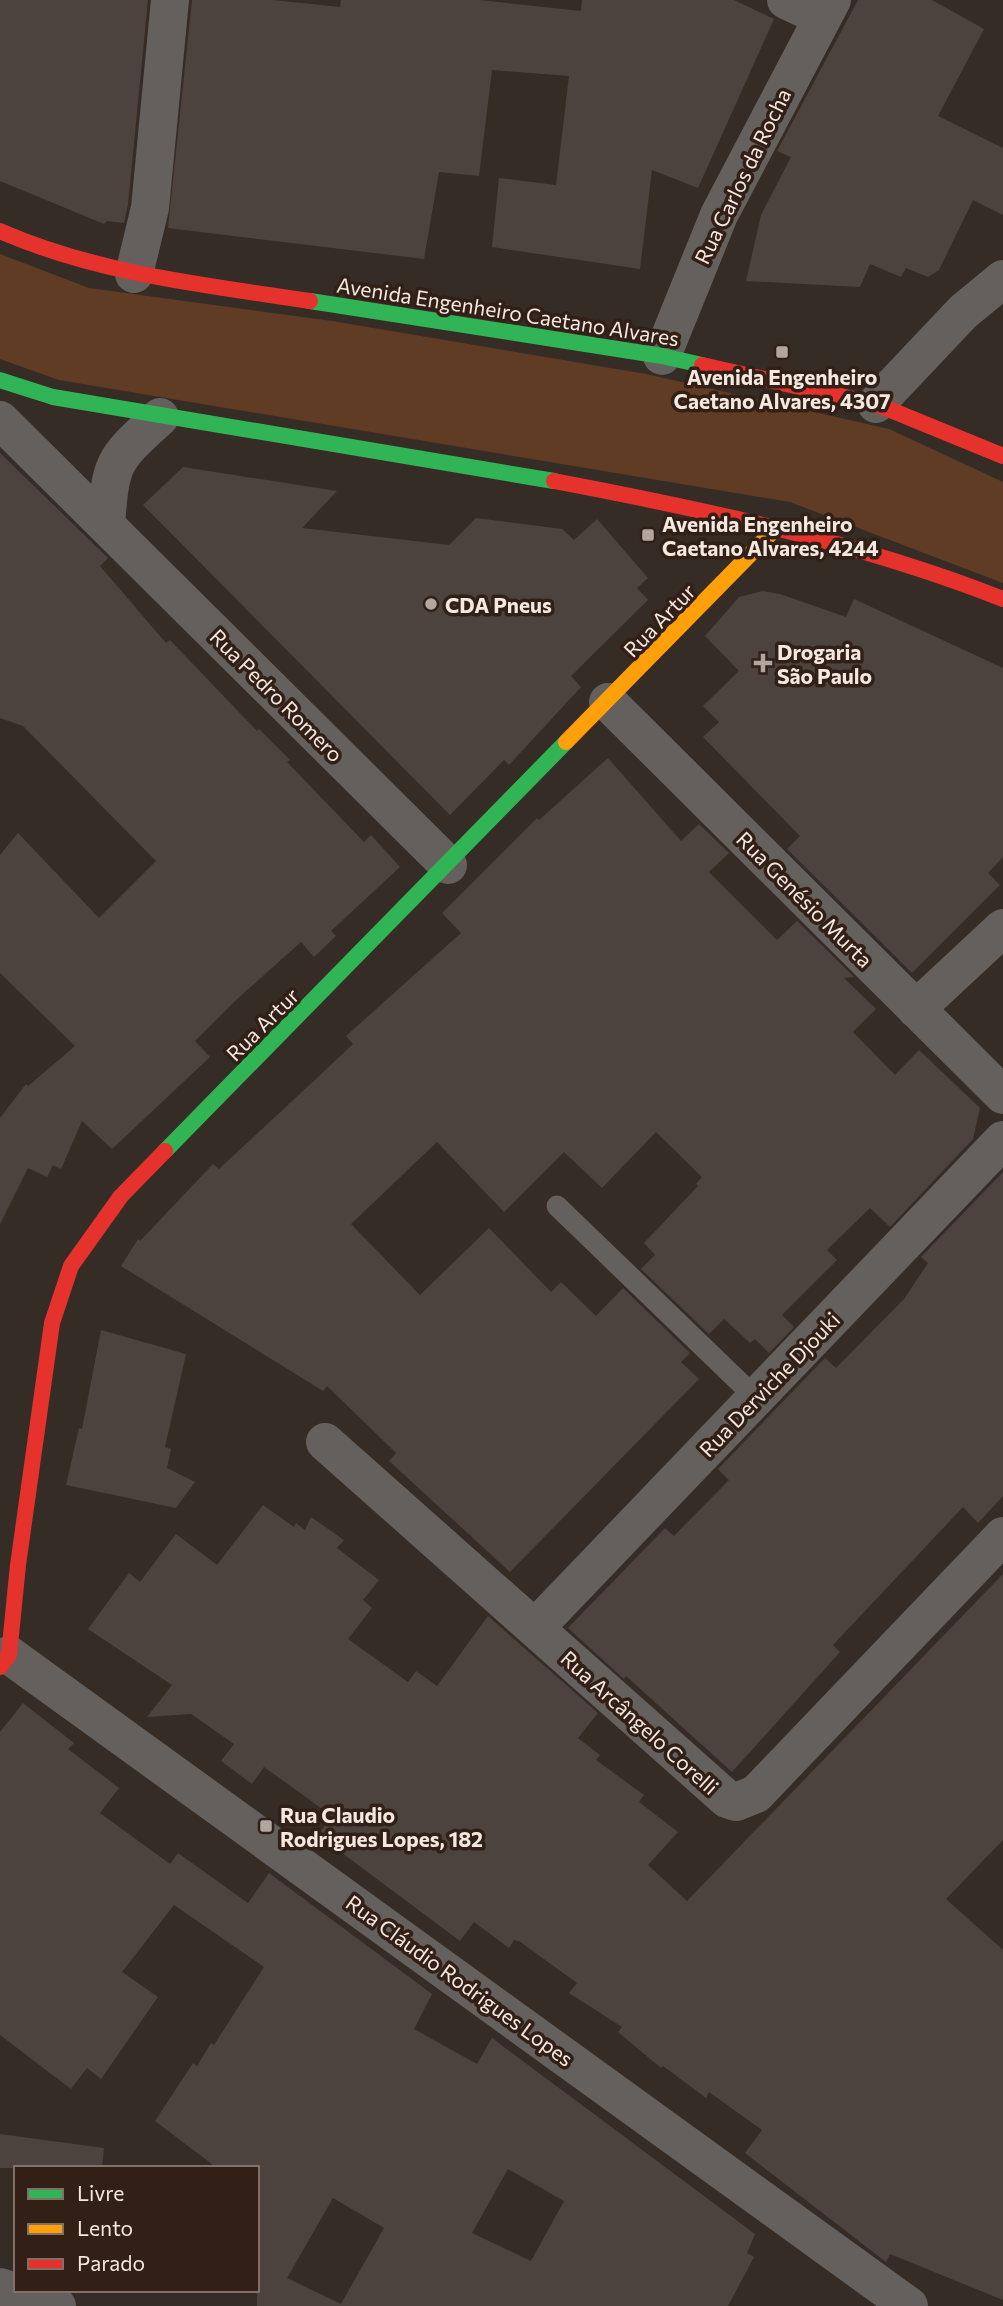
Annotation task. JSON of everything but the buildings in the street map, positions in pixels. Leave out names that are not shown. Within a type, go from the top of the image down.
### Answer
[{"type":"main road","name":"Avenida Engenheiro Caetano Alvares","points":[[0,231],[41,249],[134,274],[662,356],[876,404],[1003,456]]},
{"type":"main road","points":[[0,380],[53,397],[160,417],[517,474],[778,526],[878,555],[1003,599]]},
{"type":"main road","name":"Rua Artur","points":[[5,1661],[52,1323],[71,1266],[121,1196],[778,526]]},
{"type":"street","points":[[134,274],[150,208],[170,0]]},
{"type":"street","points":[[786,0],[827,8]]},
{"type":"street","name":"Rua Carlos da Rocha","points":[[662,356],[719,215],[827,8]]},
{"type":"street","points":[[876,404],[962,312],[1003,279]]},
{"type":"street","points":[[106,524],[110,479],[116,462],[160,417]]},
{"type":"street","name":"Rua Pedro Romero","points":[[0,419],[448,865]]},
{"type":"street","name":"Rua Genésio Murta","points":[[608,702],[1003,1095]]},
{"type":"street","points":[[916,1010],[1003,928]]},
{"type":"street","name":"Rua Derviche Djouki","points":[[535,1628],[1003,1140]]},
{"type":"street","name":"Rua Arcângelo Corelli","points":[[326,1442],[727,1799],[736,1802],[756,1794],[1003,1536]]},
{"type":"street","name":"Rua Cláudio Rodrigues Lopes","points":[[5,1661],[909,2306]]},
{"type":"street","points":[[15,2292],[57,2306]]},
{"type":"lane","points":[[557,1206],[755,1398]]},
{"type":"shaded area","points":[[0,254],[89,288],[332,321],[646,374],[889,429],[1003,482],[1003,583],[790,502],[59,380],[0,359]]},
{"type":"traffic: fast","points":[[310,301],[662,356],[702,365]]},
{"type":"traffic: fast","points":[[0,380],[53,397],[554,481]]},
{"type":"traffic: fast","points":[[165,1151],[566,742]]},
{"type":"traffic: slow","points":[[566,742],[778,526]]},
{"type":"traffic: jam","points":[[0,231],[37,246],[113,268],[310,301]]},
{"type":"traffic: jam","points":[[702,365],[876,404],[1003,456]]},
{"type":"traffic: jam","points":[[554,481],[725,516],[838,544],[1003,599]]},
{"type":"traffic: jam","points":[[0,1667],[9,1655],[18,1565],[52,1323],[71,1266],[121,1196],[165,1151]]},
{"type":"place","name":"Avenida Engenheiro Caetano Alvares, 4307","points":[[782,352]]},
{"type":"place","name":"Avenida Engenheiro Caetano Alvares, 4244","points":[[648,535]]},
{"type":"place","name":"CDA Pneus","points":[[431,604]]},
{"type":"place","name":"Drogaria São Paulo","points":[[763,663]]},
{"type":"place","name":"Rua Claudio Rodrigues Lopes, 182","points":[[266,1826]]}]
